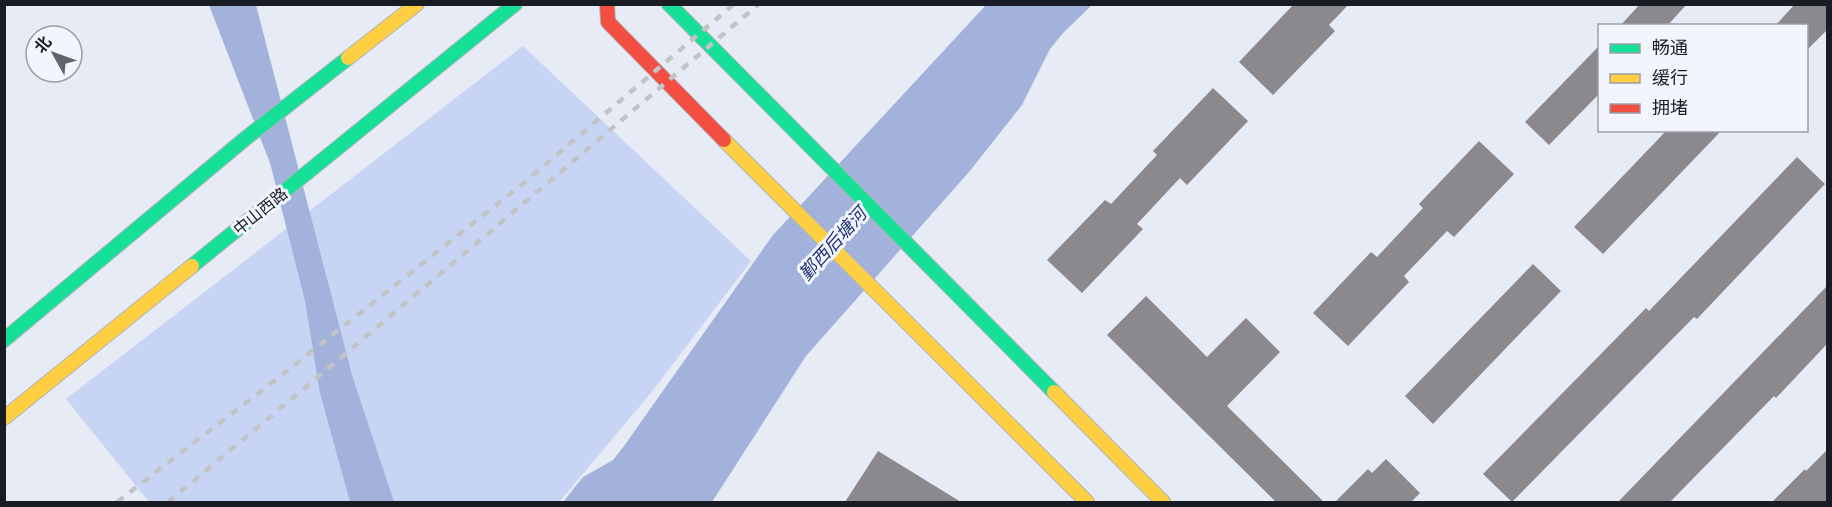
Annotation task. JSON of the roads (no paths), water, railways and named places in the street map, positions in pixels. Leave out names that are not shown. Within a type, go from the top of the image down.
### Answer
[{"type":"street","points":[[4,340],[246,138],[308,92],[417,4]]},
{"type":"street","name":"中山西路","points":[[4,418],[515,4]]},
{"type":"street","points":[[607,4],[608,22],[782,199],[1087,502]]},
{"type":"street","points":[[669,4],[1163,502]]},
{"type":"water","points":[[209,5],[256,5],[352,375],[394,502],[350,502],[320,393],[305,301],[270,163]]},
{"type":"water","name":"鄞西后塘河","points":[[986,5],[1092,5],[1050,49],[1022,105],[969,172],[806,356],[712,502],[563,502],[583,477],[613,460],[773,235]]},
{"type":"railway","points":[[117,502],[282,375],[520,186],[734,4]]},
{"type":"railway","points":[[168,502],[759,4]]}]
